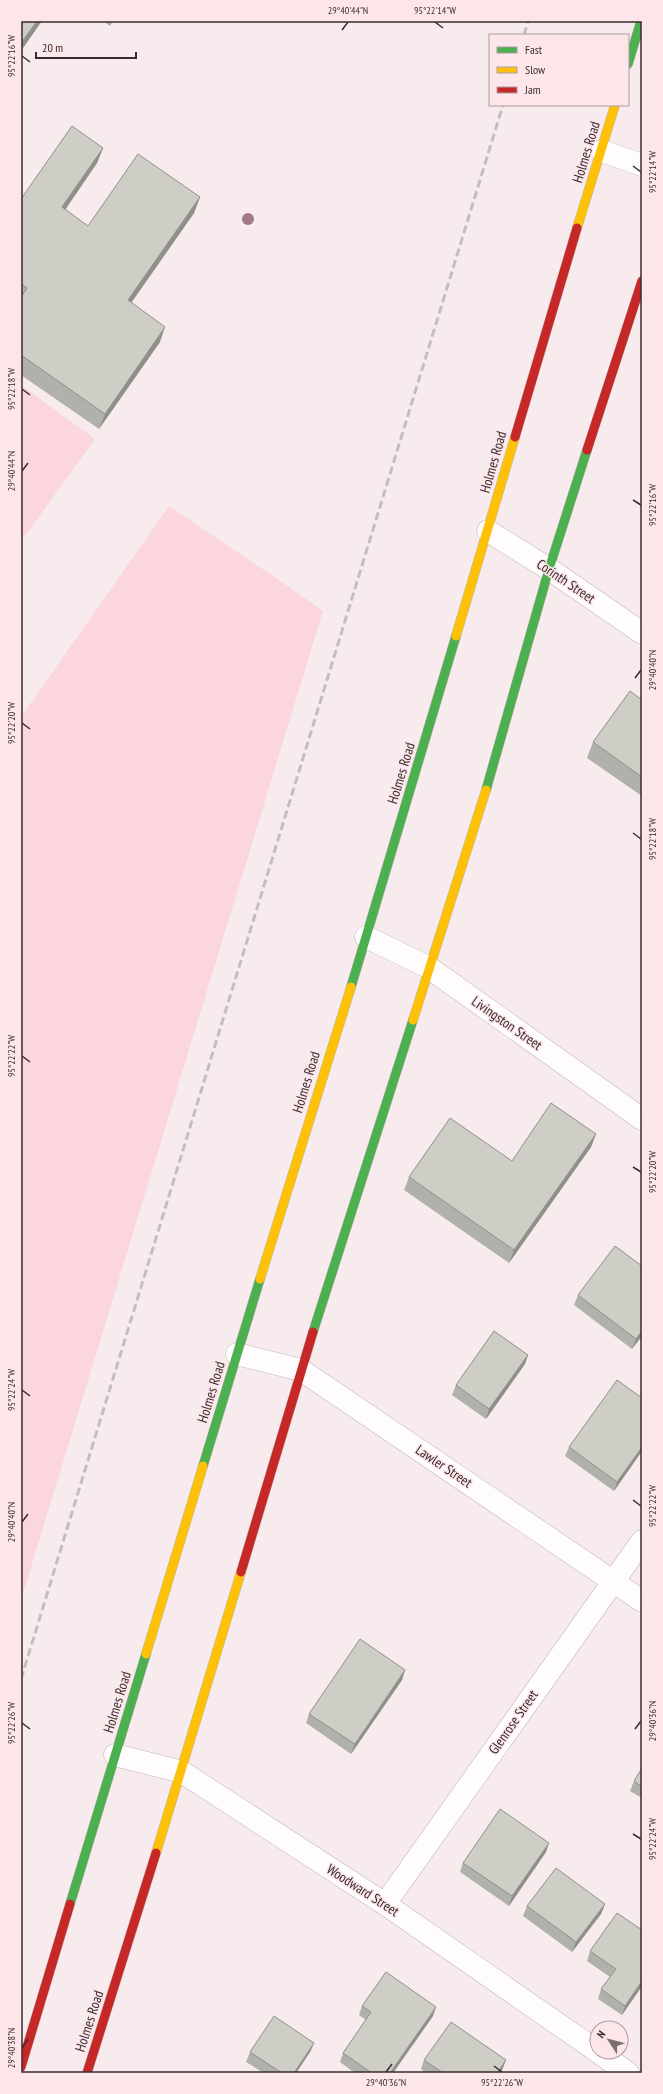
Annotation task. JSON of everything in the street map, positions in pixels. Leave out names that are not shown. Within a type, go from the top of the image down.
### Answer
[{"type":"main road","points":[[629,61],[641,21]]},
{"type":"main road","name":"Holmes Road","points":[[21,2067],[237,1354],[366,936],[488,531],[554,302],[615,106]]},
{"type":"main road","name":"Holmes Road","points":[[87,2073],[182,1772],[302,1370],[428,967],[484,797],[549,569],[642,281]]},
{"type":"street","points":[[602,151],[642,165]]},
{"type":"street","name":"Corinth Street","points":[[488,531],[549,569],[642,633]]},
{"type":"street","name":"Livingston Street","points":[[366,936],[428,967],[642,1119]]},
{"type":"street","name":"Lawler Street","points":[[237,1354],[302,1370],[642,1601]]},
{"type":"street","name":"Glenrose Street","points":[[385,1904],[642,1541]]},
{"type":"street","name":"Woodward Street","points":[[115,1755],[182,1772],[385,1904],[589,2046]]},
{"type":"street","name":"Woodward Street","points":[[609,2060],[628,2073]]},
{"type":"shaded area","points":[[21,385],[95,439],[25,536],[21,533]]},
{"type":"shaded area","points":[[169,506],[323,611],[21,1600],[21,717]]},
{"type":"building","points":[[21,21],[37,21],[21,43]]},
{"type":"building","points":[[72,126],[103,148],[62,207],[88,226],[138,154],[200,197],[128,300],[165,327],[105,414],[21,355],[21,297],[27,288],[21,284],[21,199]]},
{"type":"building","points":[[630,691],[642,700],[642,777],[593,742]]},
{"type":"building","points":[[551,1103],[596,1134],[514,1250],[409,1177],[450,1118],[512,1161]]},
{"type":"building","points":[[615,1246],[642,1266],[642,1331],[636,1339],[578,1295]]},
{"type":"building","points":[[494,1331],[528,1355],[489,1409],[456,1385]]},
{"type":"building","points":[[617,1380],[642,1398],[642,1447],[617,1482],[569,1447]]},
{"type":"building","points":[[360,1639],[405,1670],[355,1744],[309,1714]]},
{"type":"building","points":[[642,1768],[642,1787],[634,1781]]},
{"type":"building","points":[[500,1809],[549,1843],[512,1896],[463,1863]]},
{"type":"building","points":[[556,1868],[605,1904],[576,1942],[527,1906]]},
{"type":"building","points":[[617,1913],[642,1930],[642,1981],[625,2006],[601,1989],[616,1969],[590,1951]]},
{"type":"building","points":[[386,1972],[436,2007],[390,2073],[372,2073],[343,2053],[371,2012],[362,2006]]},
{"type":"building","points":[[274,2016],[314,2043],[294,2073],[282,2073],[250,2052]]},
{"type":"building","points":[[451,2022],[506,2060],[497,2073],[443,2073],[424,2060]]},
{"type":"railway","points":[[524,34],[528,21]]},
{"type":"railway","points":[[21,1679],[503,106]]},
{"type":"traffic: fast","points":[[629,61],[641,21]]},
{"type":"traffic: fast","points":[[486,790],[549,569],[587,450]]},
{"type":"traffic: fast","points":[[351,987],[456,636]]},
{"type":"traffic: fast","points":[[313,1332],[413,1020]]},
{"type":"traffic: fast","points":[[203,1466],[260,1279]]},
{"type":"traffic: fast","points":[[70,1904],[146,1654]]},
{"type":"traffic: slow","points":[[577,228],[615,106]]},
{"type":"traffic: slow","points":[[456,636],[515,437]]},
{"type":"traffic: slow","points":[[413,1020],[486,790]]},
{"type":"traffic: slow","points":[[260,1279],[351,987]]},
{"type":"traffic: slow","points":[[146,1654],[203,1466]]},
{"type":"traffic: slow","points":[[156,1853],[241,1572]]},
{"type":"traffic: jam","points":[[515,437],[577,228]]},
{"type":"traffic: jam","points":[[587,450],[642,281]]},
{"type":"traffic: jam","points":[[241,1572],[313,1332]]},
{"type":"traffic: jam","points":[[87,2073],[156,1853]]},
{"type":"traffic: jam","points":[[21,2067],[70,1904]]}]
